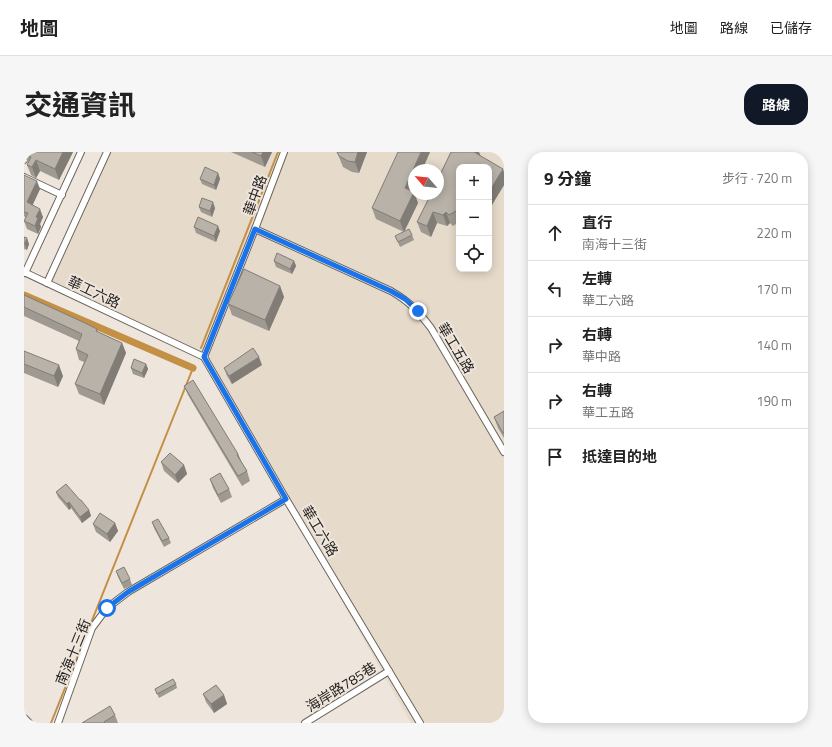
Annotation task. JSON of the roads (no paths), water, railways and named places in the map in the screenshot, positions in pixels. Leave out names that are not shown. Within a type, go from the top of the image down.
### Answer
[{"type":"main road","points":[[24,720],[28,723]]},
{"type":"street","points":[[24,160],[28,152]]},
{"type":"street","points":[[24,272],[62,195],[81,152]]},
{"type":"street","points":[[47,283],[107,152]]},
{"type":"street","name":"華中路","points":[[204,357],[284,152]]},
{"type":"street","points":[[24,177],[62,195]]},
{"type":"street","name":"華工五路","points":[[255,229],[391,291],[405,299],[418,311],[431,328],[504,452]]},
{"type":"street","name":"華工六路","points":[[24,272],[204,357],[286,499],[420,723]]},
{"type":"street","name":"南海十三街","points":[[58,723],[92,628],[107,608],[128,592],[286,499]]},
{"type":"street","name":"海岸路785巷","points":[[306,723],[389,671]]},
{"type":"waterway","points":[[201,348],[278,152]]},
{"type":"waterway","points":[[24,295],[193,368]]},
{"type":"waterway","points":[[51,723],[193,368]]}]
